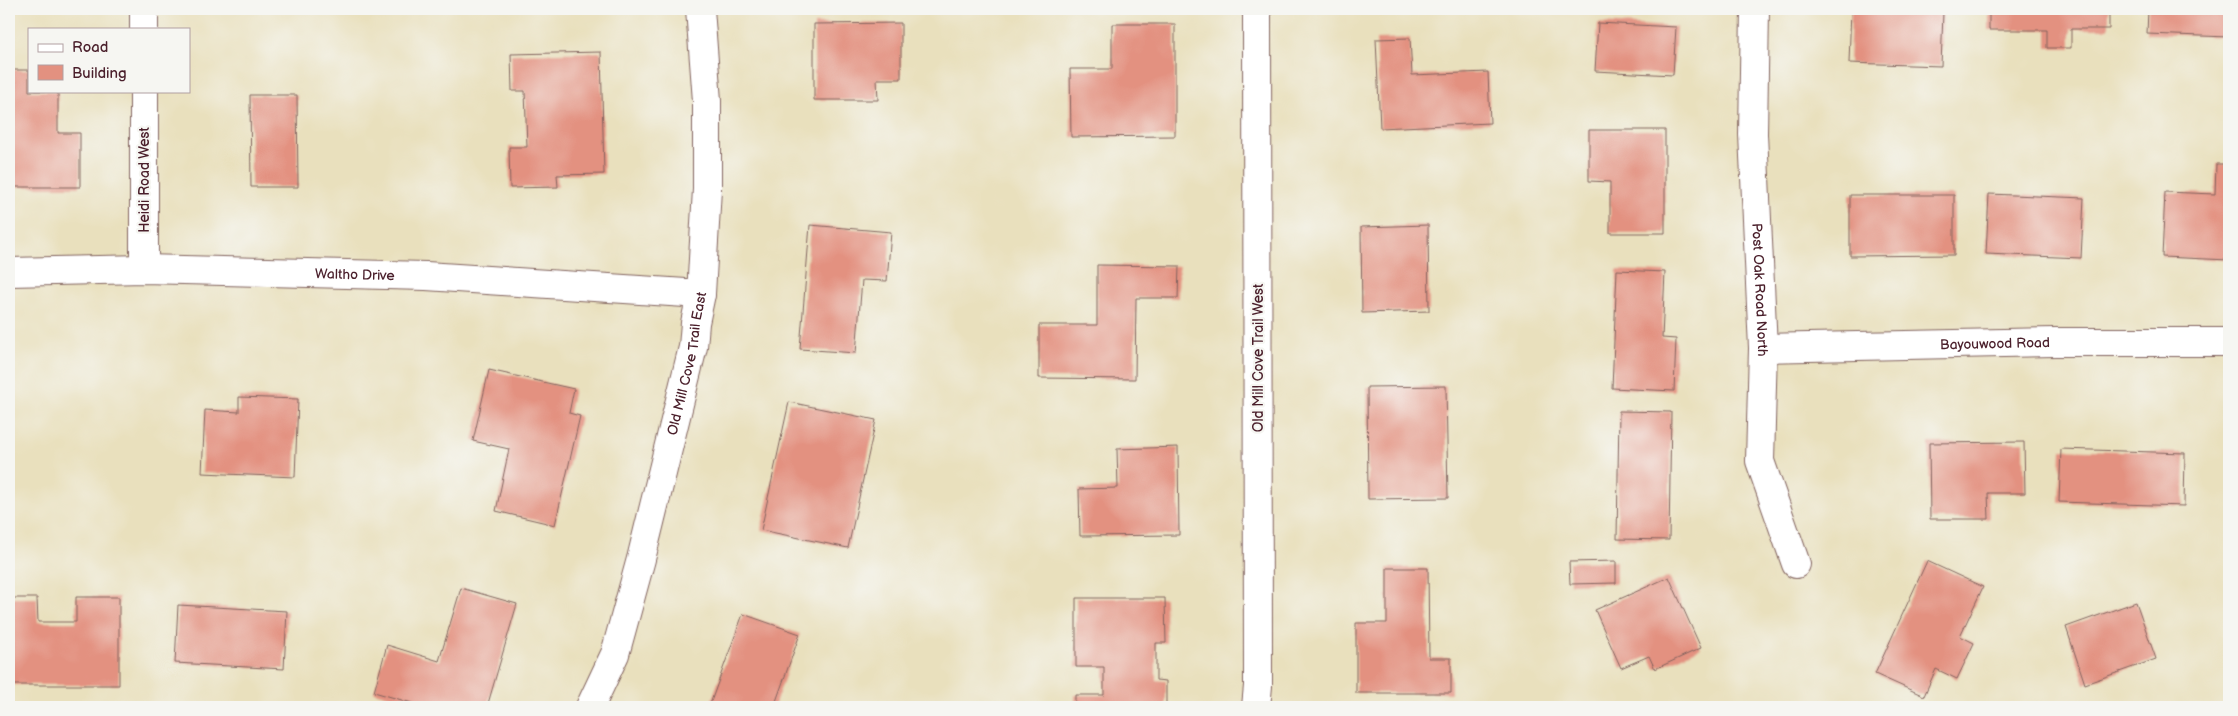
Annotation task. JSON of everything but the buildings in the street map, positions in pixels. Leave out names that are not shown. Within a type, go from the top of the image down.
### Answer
[{"type":"street","points":[[144,9],[144,28]]},
{"type":"street","name":"Old Mill Cove Trail East","points":[[590,707],[615,654],[641,560],[693,347],[695,323],[701,294],[707,189],[707,101],[700,9]]},
{"type":"street","name":"Old Mill Cove Trail West","points":[[1256,707],[1258,686],[1257,9]]},
{"type":"street","name":"Post Oak Road North","points":[[1755,9],[1753,134],[1762,348],[1760,461],[1796,564]]},
{"type":"street","name":"Heidi Road West","points":[[144,92],[144,268]]},
{"type":"street","name":"Waltho Drive","points":[[9,272],[144,268],[426,276],[701,294]]},
{"type":"street","name":"Bayouwood Road","points":[[1762,348],[2056,342],[2229,342]]}]
